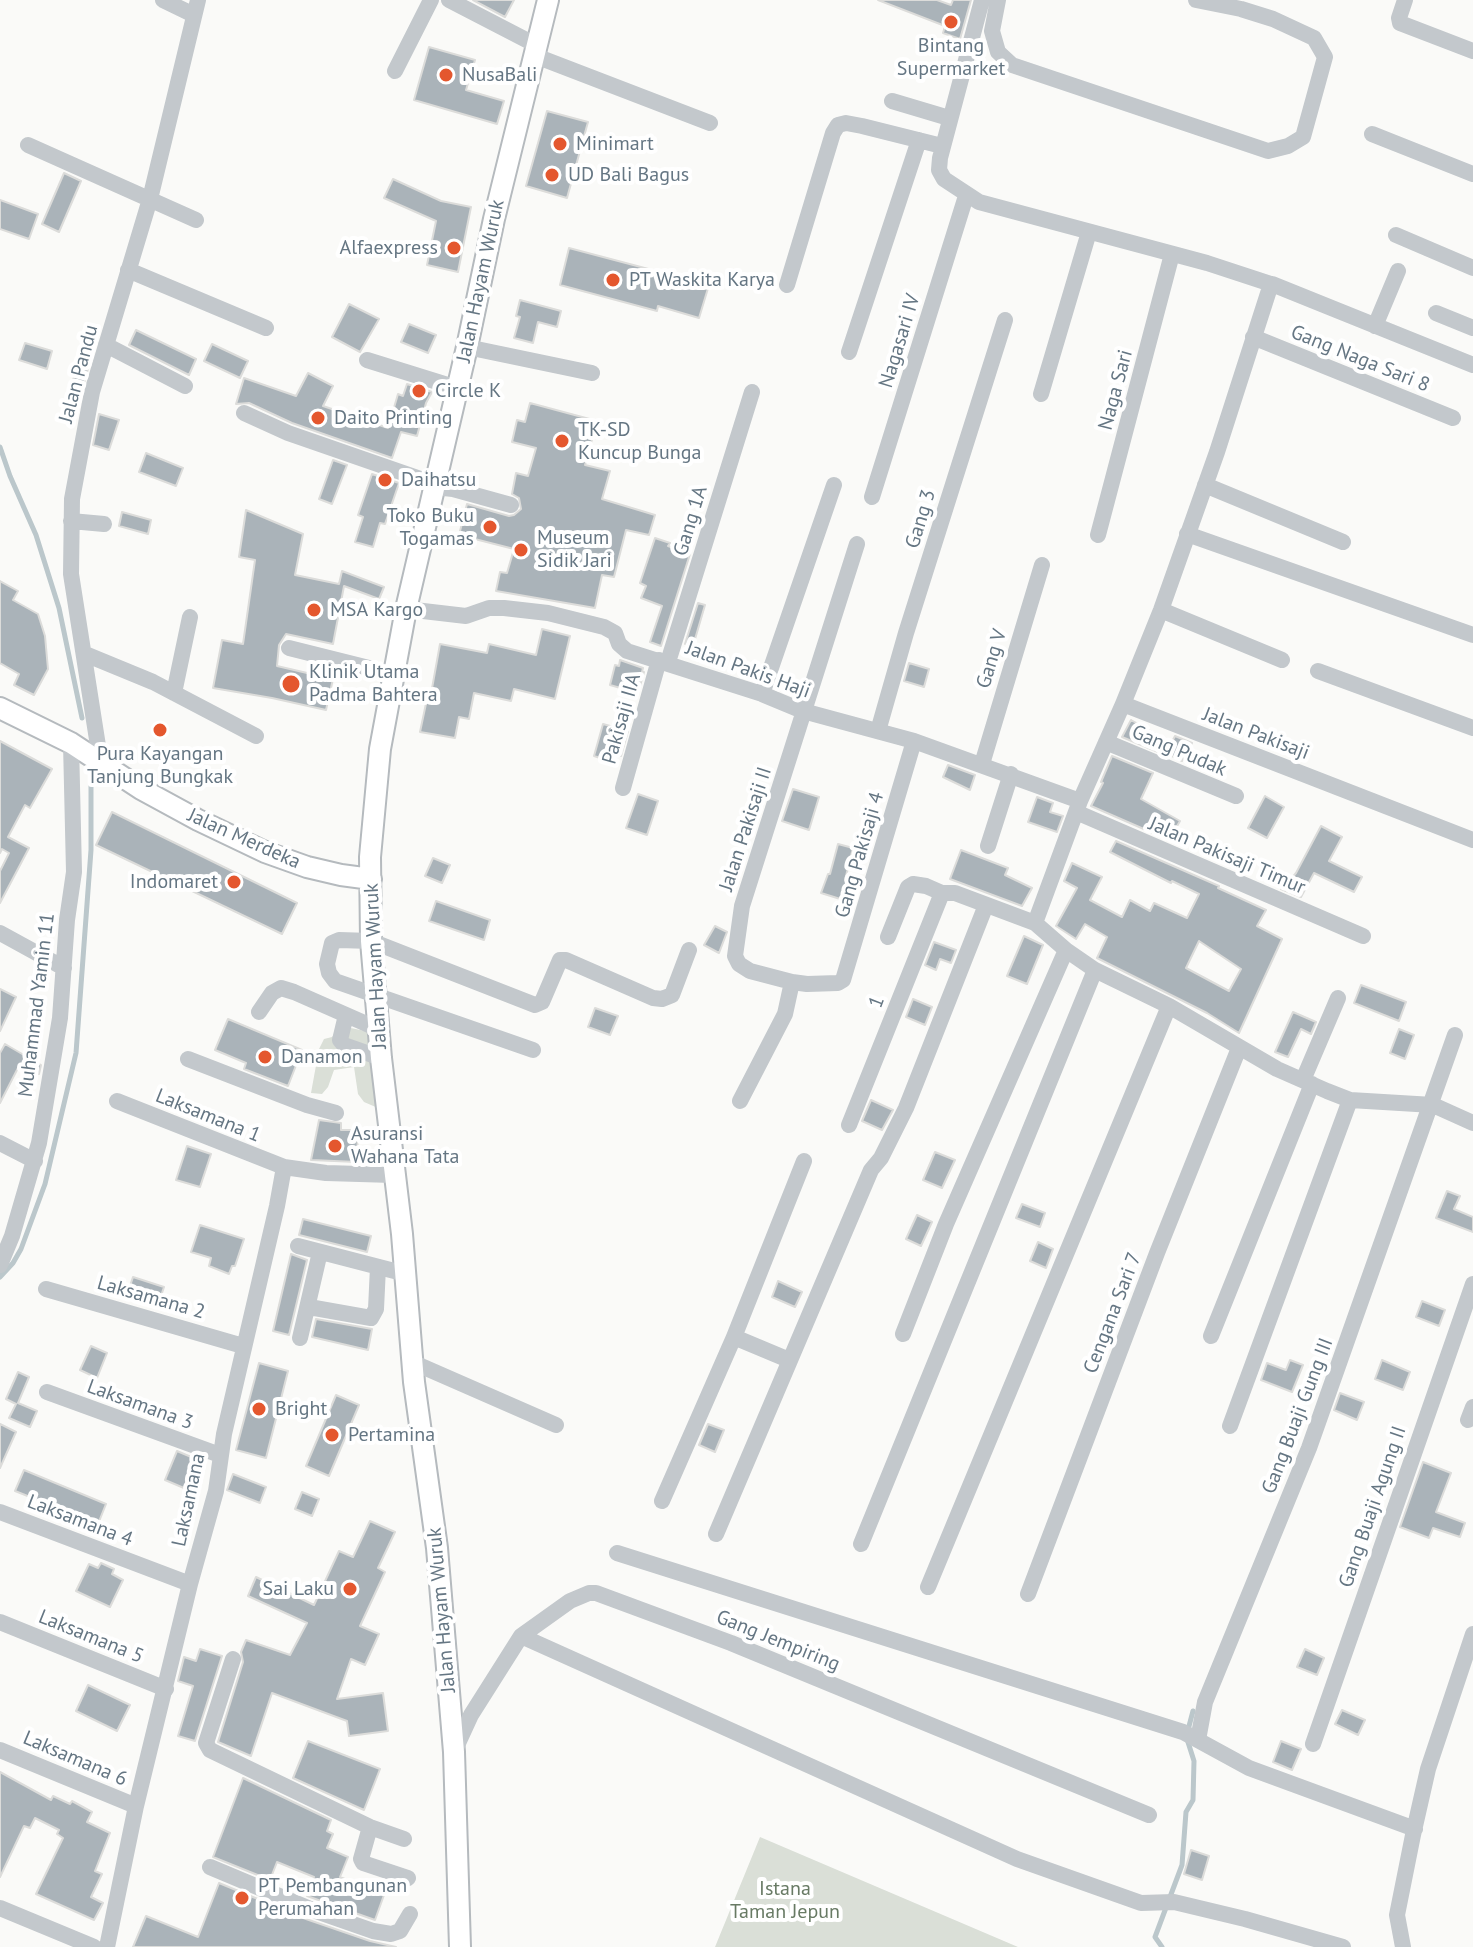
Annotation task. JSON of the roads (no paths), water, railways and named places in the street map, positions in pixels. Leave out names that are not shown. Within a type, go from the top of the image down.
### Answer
[{"type":"main road","name":"Jalan Hayam Wuruk","points":[[460,1947],[454,1752],[437,1548],[412,1362],[406,1274],[378,1029],[371,941],[370,857],[377,779],[406,609],[494,219],[548,0]]},
{"type":"main road","name":"Jalan Merdeka","points":[[0,708],[71,743],[101,765],[198,820],[265,852],[307,867],[371,879]]},
{"type":"street","points":[[163,0],[196,8]]},
{"type":"street","points":[[395,71],[431,0]]},
{"type":"street","points":[[449,0],[535,50],[710,123]]},
{"type":"street","points":[[982,0],[942,146],[939,170],[944,179],[979,202],[1271,284],[1161,610],[1078,807],[1035,923]]},
{"type":"street","points":[[998,0],[992,31],[998,52],[1012,65],[1268,151],[1288,146],[1303,137],[1325,57],[1314,38],[1273,19],[1196,0]]},
{"type":"street","points":[[1405,0],[1400,23],[1473,51]]},
{"type":"street","name":"Jalan Pandu","points":[[101,765],[71,574],[71,521],[77,465],[92,392],[150,199],[196,8]]},
{"type":"street","points":[[892,101],[949,118]]},
{"type":"street","points":[[787,285],[838,125],[862,126],[942,146]]},
{"type":"street","points":[[1372,134],[1473,174]]},
{"type":"street","points":[[849,352],[919,140]]},
{"type":"street","points":[[28,145],[196,220]]},
{"type":"street","name":"Nagasari IV","points":[[872,497],[966,196]]},
{"type":"street","points":[[1041,394],[1089,232]]},
{"type":"street","points":[[1396,235],[1473,268]]},
{"type":"street","name":"Naga Sari","points":[[1098,535],[1172,254]]},
{"type":"street","points":[[128,270],[266,328]]},
{"type":"street","points":[[1375,326],[1398,271]]},
{"type":"street","points":[[1272,284],[1473,365]]},
{"type":"street","points":[[1436,313],[1473,328]]},
{"type":"street","name":"Gang 3","points":[[878,731],[1005,320]]},
{"type":"street","name":"Gang Naga Sari 8","points":[[1253,337],[1453,418]]},
{"type":"street","points":[[106,345],[185,386]]},
{"type":"street","points":[[467,347],[592,373]]},
{"type":"street","points":[[367,360],[457,388]]},
{"type":"street","name":"Gang 1A","points":[[664,661],[752,392]]},
{"type":"street","points":[[244,413],[288,433],[434,486],[511,505]]},
{"type":"street","points":[[762,694],[834,485]]},
{"type":"street","points":[[1205,485],[1343,542]]},
{"type":"street","points":[[71,521],[104,524]]},
{"type":"street","points":[[1187,534],[1473,635]]},
{"type":"street","name":"Jalan Pakisaji II","points":[[792,982],[750,971],[736,960],[738,923],[857,544]]},
{"type":"street","name":"Gang V","points":[[982,764],[1042,565]]},
{"type":"street","name":"Jalan Pakis Haji","points":[[406,609],[466,616],[489,608],[548,613],[611,629],[623,649],[762,694],[803,711],[914,741],[1011,774],[1078,807]]},
{"type":"street","points":[[1161,610],[1282,660]]},
{"type":"street","points":[[174,693],[190,617]]},
{"type":"street","points":[[289,648],[393,674]]},
{"type":"street","points":[[85,654],[174,693],[256,736]]},
{"type":"street","name":"Pakisaji IIA","points":[[623,788],[664,661]]},
{"type":"street","points":[[1318,671],[1473,728]]},
{"type":"street","name":"Jalan Pakisaji","points":[[1123,704],[1473,840]]},
{"type":"street","name":"Gang Pakisaji 4","points":[[792,982],[838,983],[843,980],[914,741]]},
{"type":"street","name":"Gang Pudak","points":[[1106,742],[1236,796]]},
{"type":"street","name":"Muhammad Yamin 11","points":[[0,1265],[35,1161],[60,1018],[74,872],[71,743]]},
{"type":"street","points":[[988,846],[1011,774]]},
{"type":"street","name":"Jalan Pakisaji Timur","points":[[1078,807],[1363,936]]},
{"type":"street","points":[[888,937],[908,887],[913,884],[942,893],[955,893],[1035,923],[1095,970],[1169,1006],[1239,1048],[1308,1082],[1350,1100],[1433,1105],[1473,1123]]},
{"type":"street","name":"1","points":[[849,1125],[942,893]]},
{"type":"street","points":[[716,1534],[871,1170],[881,1158],[906,1108],[986,905]]},
{"type":"street","points":[[0,933],[64,968]]},
{"type":"street","points":[[533,1050],[335,981],[327,964],[332,943],[339,940],[371,941],[535,1005],[542,1002],[560,960],[662,999],[672,995],[689,950]]},
{"type":"street","points":[[903,1334],[946,1224],[1066,950]]},
{"type":"street","points":[[861,1544],[1095,970]]},
{"type":"street","points":[[740,1101],[785,1014],[792,982]]},
{"type":"street","points":[[259,1012],[272,993],[281,988],[378,1029]]},
{"type":"street","points":[[1211,1336],[1338,998]]},
{"type":"street","points":[[928,1587],[1169,1006]]},
{"type":"street","points":[[346,1015],[340,1040],[344,1045],[381,1058]]},
{"type":"street","name":"Gang Buaji Gung III","points":[[1192,1737],[1309,1448],[1433,1105],[1455,1035]]},
{"type":"street","name":"Cengana Sari 7","points":[[1028,1594],[1157,1253],[1239,1048]]},
{"type":"street","points":[[188,1059],[307,1105],[336,1113]]},
{"type":"street","points":[[1230,1426],[1350,1100]]},
{"type":"street","name":"Laksamana 1","points":[[117,1101],[284,1167]]},
{"type":"street","points":[[0,1143],[35,1161]]},
{"type":"street","points":[[662,1501],[734,1337],[804,1161]]},
{"type":"street","points":[[284,1167],[326,1173],[393,1175]]},
{"type":"street","name":"Laksamana","points":[[107,1947],[136,1806],[216,1491],[220,1455],[284,1167]]},
{"type":"street","points":[[298,1246],[406,1274]]},
{"type":"street","points":[[300,1338],[320,1252]]},
{"type":"street","points":[[309,1307],[371,1318],[376,1309],[378,1267]]},
{"type":"street","name":"Gang Buaji Agung II","points":[[1313,1744],[1473,1284]]},
{"type":"street","name":"Laksamana 2","points":[[46,1289],[243,1346]]},
{"type":"street","points":[[734,1337],[789,1360]]},
{"type":"street","points":[[412,1362],[556,1425]]},
{"type":"street","name":"Laksamana 3","points":[[47,1392],[220,1455]]},
{"type":"street","name":"Laksamana 4","points":[[0,1512],[190,1584]]},
{"type":"street","points":[[617,1553],[1192,1737],[1249,1768],[1415,1829]]},
{"type":"street","name":"Gang Jempiring","points":[[454,1752],[471,1715],[521,1636],[570,1601],[596,1593],[731,1643],[1149,1815]]},
{"type":"street","name":"Laksamana 5","points":[[0,1622],[166,1689]]},
{"type":"street","points":[[1403,1947],[1397,1915],[1428,1769],[1473,1634]]},
{"type":"street","points":[[521,1636],[1017,1859],[1141,1903],[1168,1902],[1245,1919],[1343,1947]]},
{"type":"street","points":[[233,1659],[206,1743],[210,1750],[370,1827],[404,1839]]},
{"type":"street","name":"Laksamana 6","points":[[0,1750],[136,1806]]},
{"type":"street","points":[[370,1827],[361,1859],[363,1863],[408,1878]]},
{"type":"street","points":[[210,1867],[310,1909],[373,1931],[391,1934],[400,1931],[410,1914]]},
{"type":"street","points":[[0,1908],[94,1947]]},
{"type":"waterway","points":[[0,447],[36,535],[59,608],[82,718]]},
{"type":"waterway","points":[[0,1277],[21,1249],[45,1184],[76,1053],[91,850],[91,773]]},
{"type":"waterway","points":[[1188,1730],[1193,1711]]},
{"type":"waterway","points":[[1162,1947],[1155,1937],[1182,1865],[1186,1812],[1193,1800],[1194,1761],[1187,1739]]},
{"type":"place","name":"Bintang Supermarket","points":[[951,22]]},
{"type":"place","name":"NusaBali","points":[[446,75]]},
{"type":"place","name":"Minimart","points":[[560,144]]},
{"type":"place","name":"UD Bali Bagus","points":[[552,175]]},
{"type":"place","name":"Alfaexpress","points":[[454,248]]},
{"type":"place","name":"PT Waskita Karya","points":[[613,280]]},
{"type":"place","name":"Circle K","points":[[419,391]]},
{"type":"place","name":"Daito Printing","points":[[318,418]]},
{"type":"place","name":"TK-SD Kuncup Bunga","points":[[562,441]]},
{"type":"place","name":"Daihatsu","points":[[385,480]]},
{"type":"place","name":"Toko Buku Togamas","points":[[490,527]]},
{"type":"place","name":"Museum Sidik Jari","points":[[521,550]]},
{"type":"place","name":"MSA Kargo","points":[[314,610]]},
{"type":"place","name":"Klinik Utama Padma Bahtera","points":[[291,684]]},
{"type":"place","name":"Pura Kayangan Tanjung Bungkak","points":[[160,730]]},
{"type":"place","name":"Indomaret","points":[[234,882]]},
{"type":"place","name":"Danamon","points":[[265,1057]]},
{"type":"place","name":"Asuransi Wahana Tata","points":[[335,1146]]},
{"type":"place","name":"Bright","points":[[259,1409]]},
{"type":"place","name":"Pertamina","points":[[332,1435]]},
{"type":"place","name":"Sai Laku","points":[[350,1589]]},
{"type":"place","name":"PT Pembangunan Perumahan","points":[[242,1898]]},
{"type":"park label","name":"Istana Taman Jepun","points":[[785,1900]]}]
